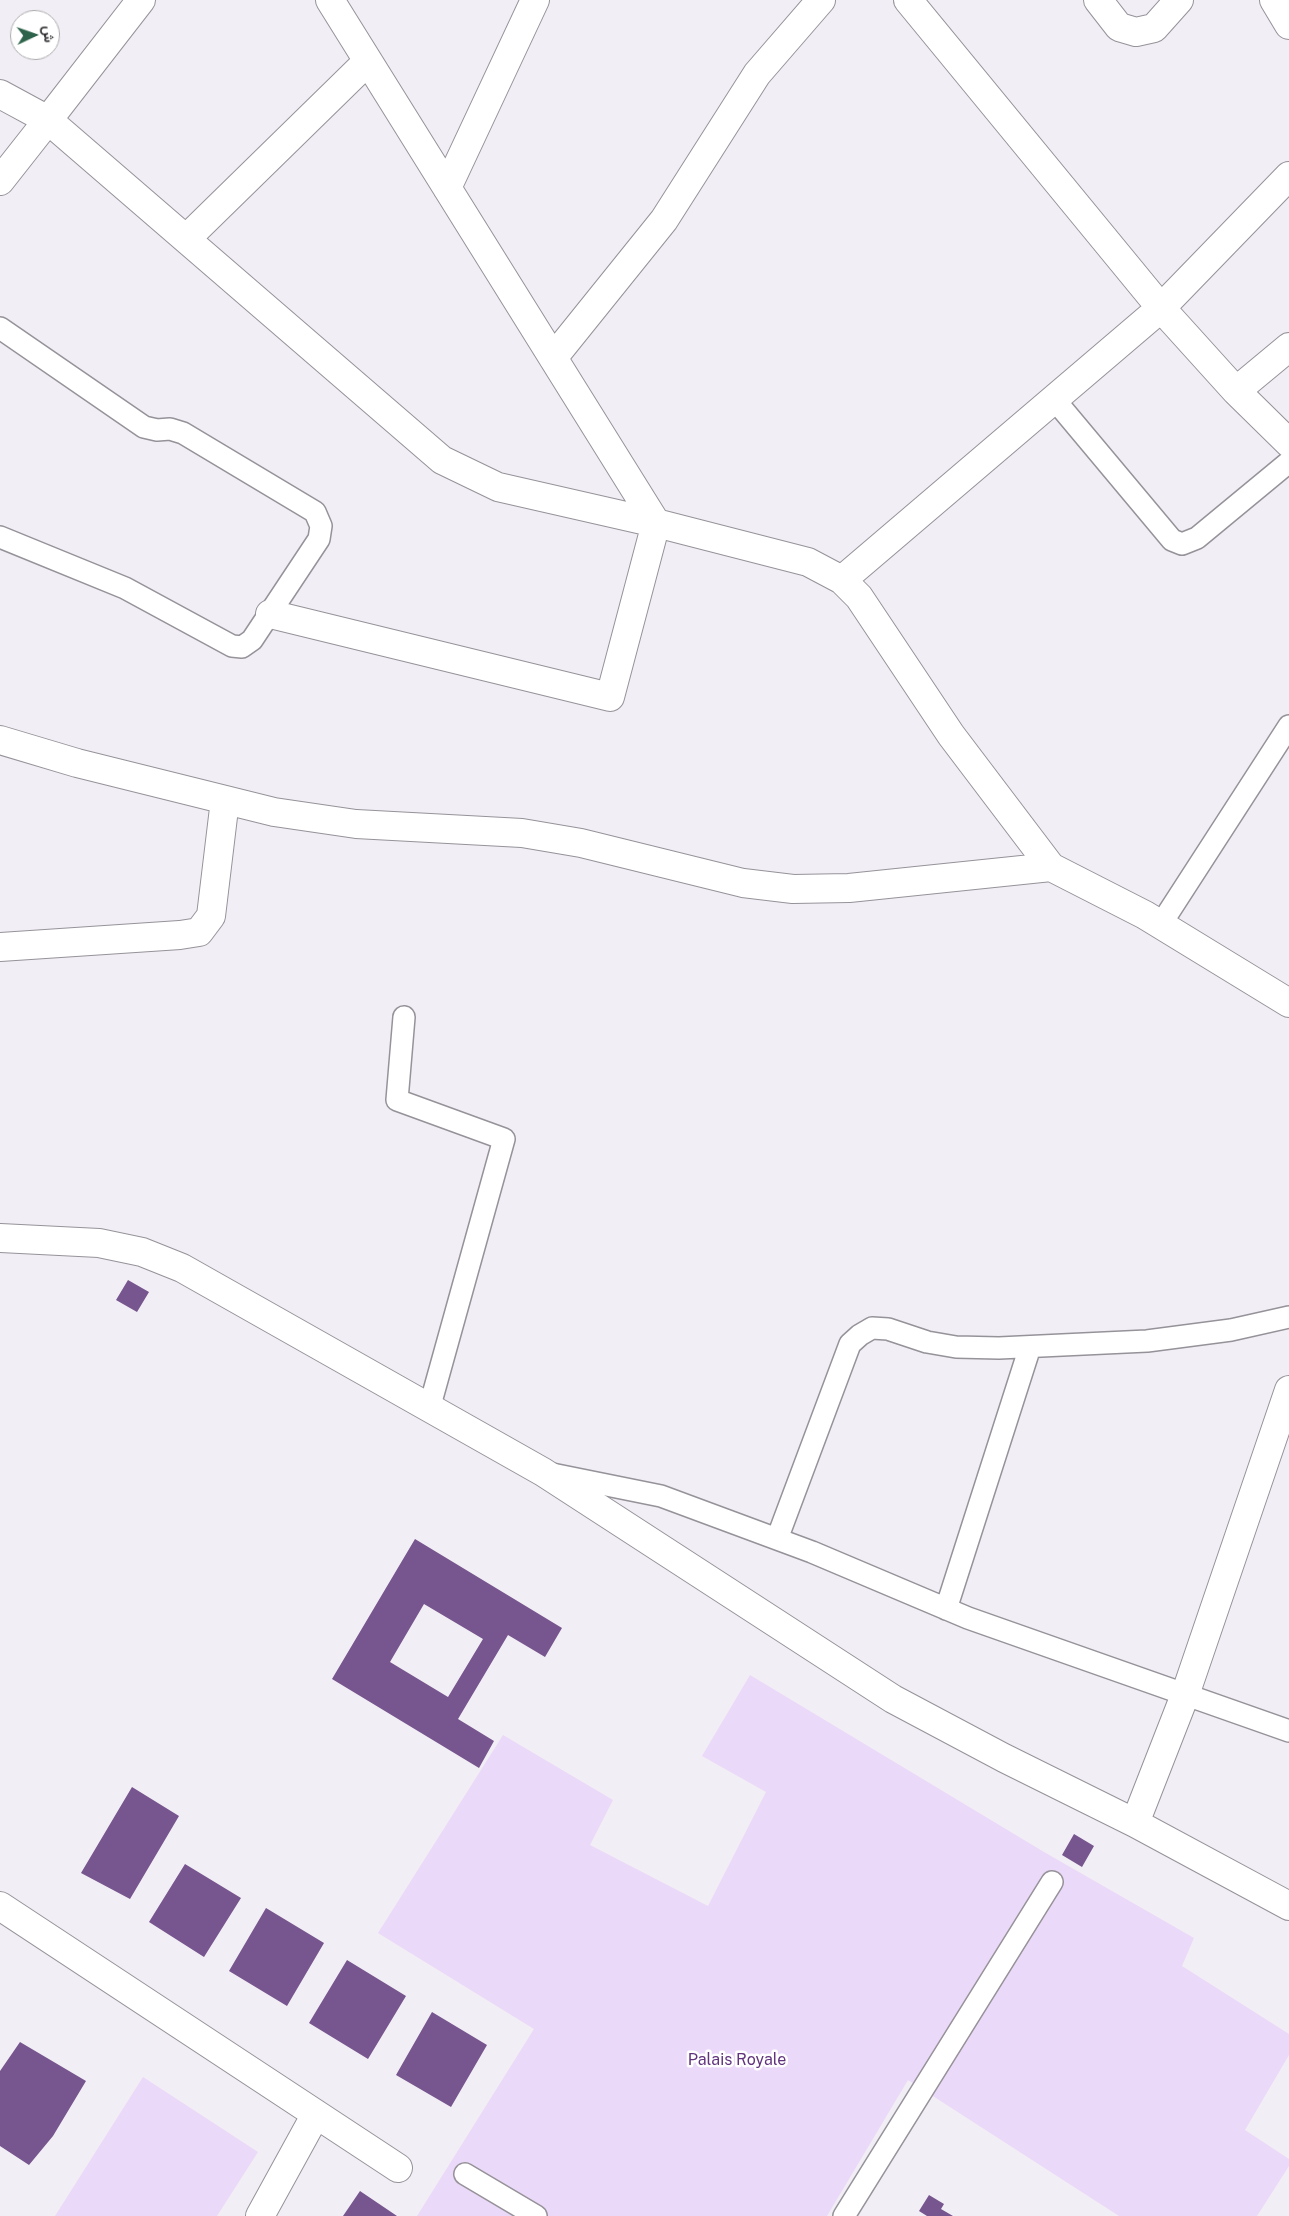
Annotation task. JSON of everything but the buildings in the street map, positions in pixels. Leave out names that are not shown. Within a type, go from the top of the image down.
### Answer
[{"type":"street","points":[[0,181],[142,0]]},
{"type":"street","points":[[270,614],[610,697],[656,523],[330,0]]},
{"type":"street","points":[[447,188],[535,0]]},
{"type":"street","points":[[553,358],[664,220],[756,74],[821,0]]},
{"type":"street","points":[[908,0],[1161,308],[1236,391],[1289,443]]},
{"type":"street","points":[[1098,0],[1119,27],[1136,32],[1154,28],[1179,0]]},
{"type":"street","points":[[1274,0],[1289,25]]},
{"type":"street","points":[[186,239],[368,61]]},
{"type":"street","points":[[0,94],[48,120],[442,460],[498,487],[656,523],[808,562],[842,580],[859,596],[951,735],[1051,867],[1161,924],[1289,1003]]},
{"type":"street","points":[[842,580],[1161,308],[1289,176]]},
{"type":"street","points":[[1236,391],[1289,348]]},
{"type":"street","points":[[0,740],[77,763],[274,812],[356,824],[522,833],[582,843],[743,883],[793,888],[849,888],[1051,867]]},
{"type":"street","points":[[0,947],[200,932],[211,916],[225,800]]},
{"type":"street","points":[[0,1238],[99,1243],[142,1252],[182,1268],[543,1472],[893,1698],[1004,1758],[1135,1823],[1289,1906]]},
{"type":"street","points":[[1135,1823],[1185,1695],[1289,1390]]},
{"type":"street","points":[[0,1906],[398,2168]]},
{"type":"street","points":[[260,2216],[316,2114]]},
{"type":"lane","points":[[0,328],[144,427],[184,432],[315,512],[321,526],[319,539],[252,640],[242,647],[232,646],[125,588],[0,538]]},
{"type":"lane","points":[[1054,399],[1172,540],[1182,544],[1197,538],[1289,462]]},
{"type":"lane","points":[[1161,924],[1289,726]]},
{"type":"lane","points":[[404,1017],[397,1100],[504,1139],[429,1409]]},
{"type":"lane","points":[[777,1539],[850,1344],[872,1328],[888,1329],[927,1342],[956,1347],[1030,1347],[1147,1341],[1231,1330],[1289,1317]]},
{"type":"lane","points":[[946,1609],[1030,1347]]},
{"type":"lane","points":[[543,1472],[661,1496],[777,1539],[946,1609],[1289,1731]]},
{"type":"lane","points":[[844,2216],[1052,1882]]},
{"type":"lane","points":[[465,2174],[536,2216]]},
{"type":"green space","name":"Palais Royale","points":[[750,1675],[1044,1852],[1194,1938],[1182,1966],[1289,2034],[1289,2055],[1245,2130],[1289,2159],[1289,2166],[1257,2216],[1119,2216],[908,2080],[827,2216],[417,2216],[534,2029],[378,1933],[503,1735],[613,1800],[590,1845],[708,1906],[766,1792],[702,1756]]},
{"type":"green space","points":[[143,2077],[258,2152],[217,2216],[55,2216]]}]
